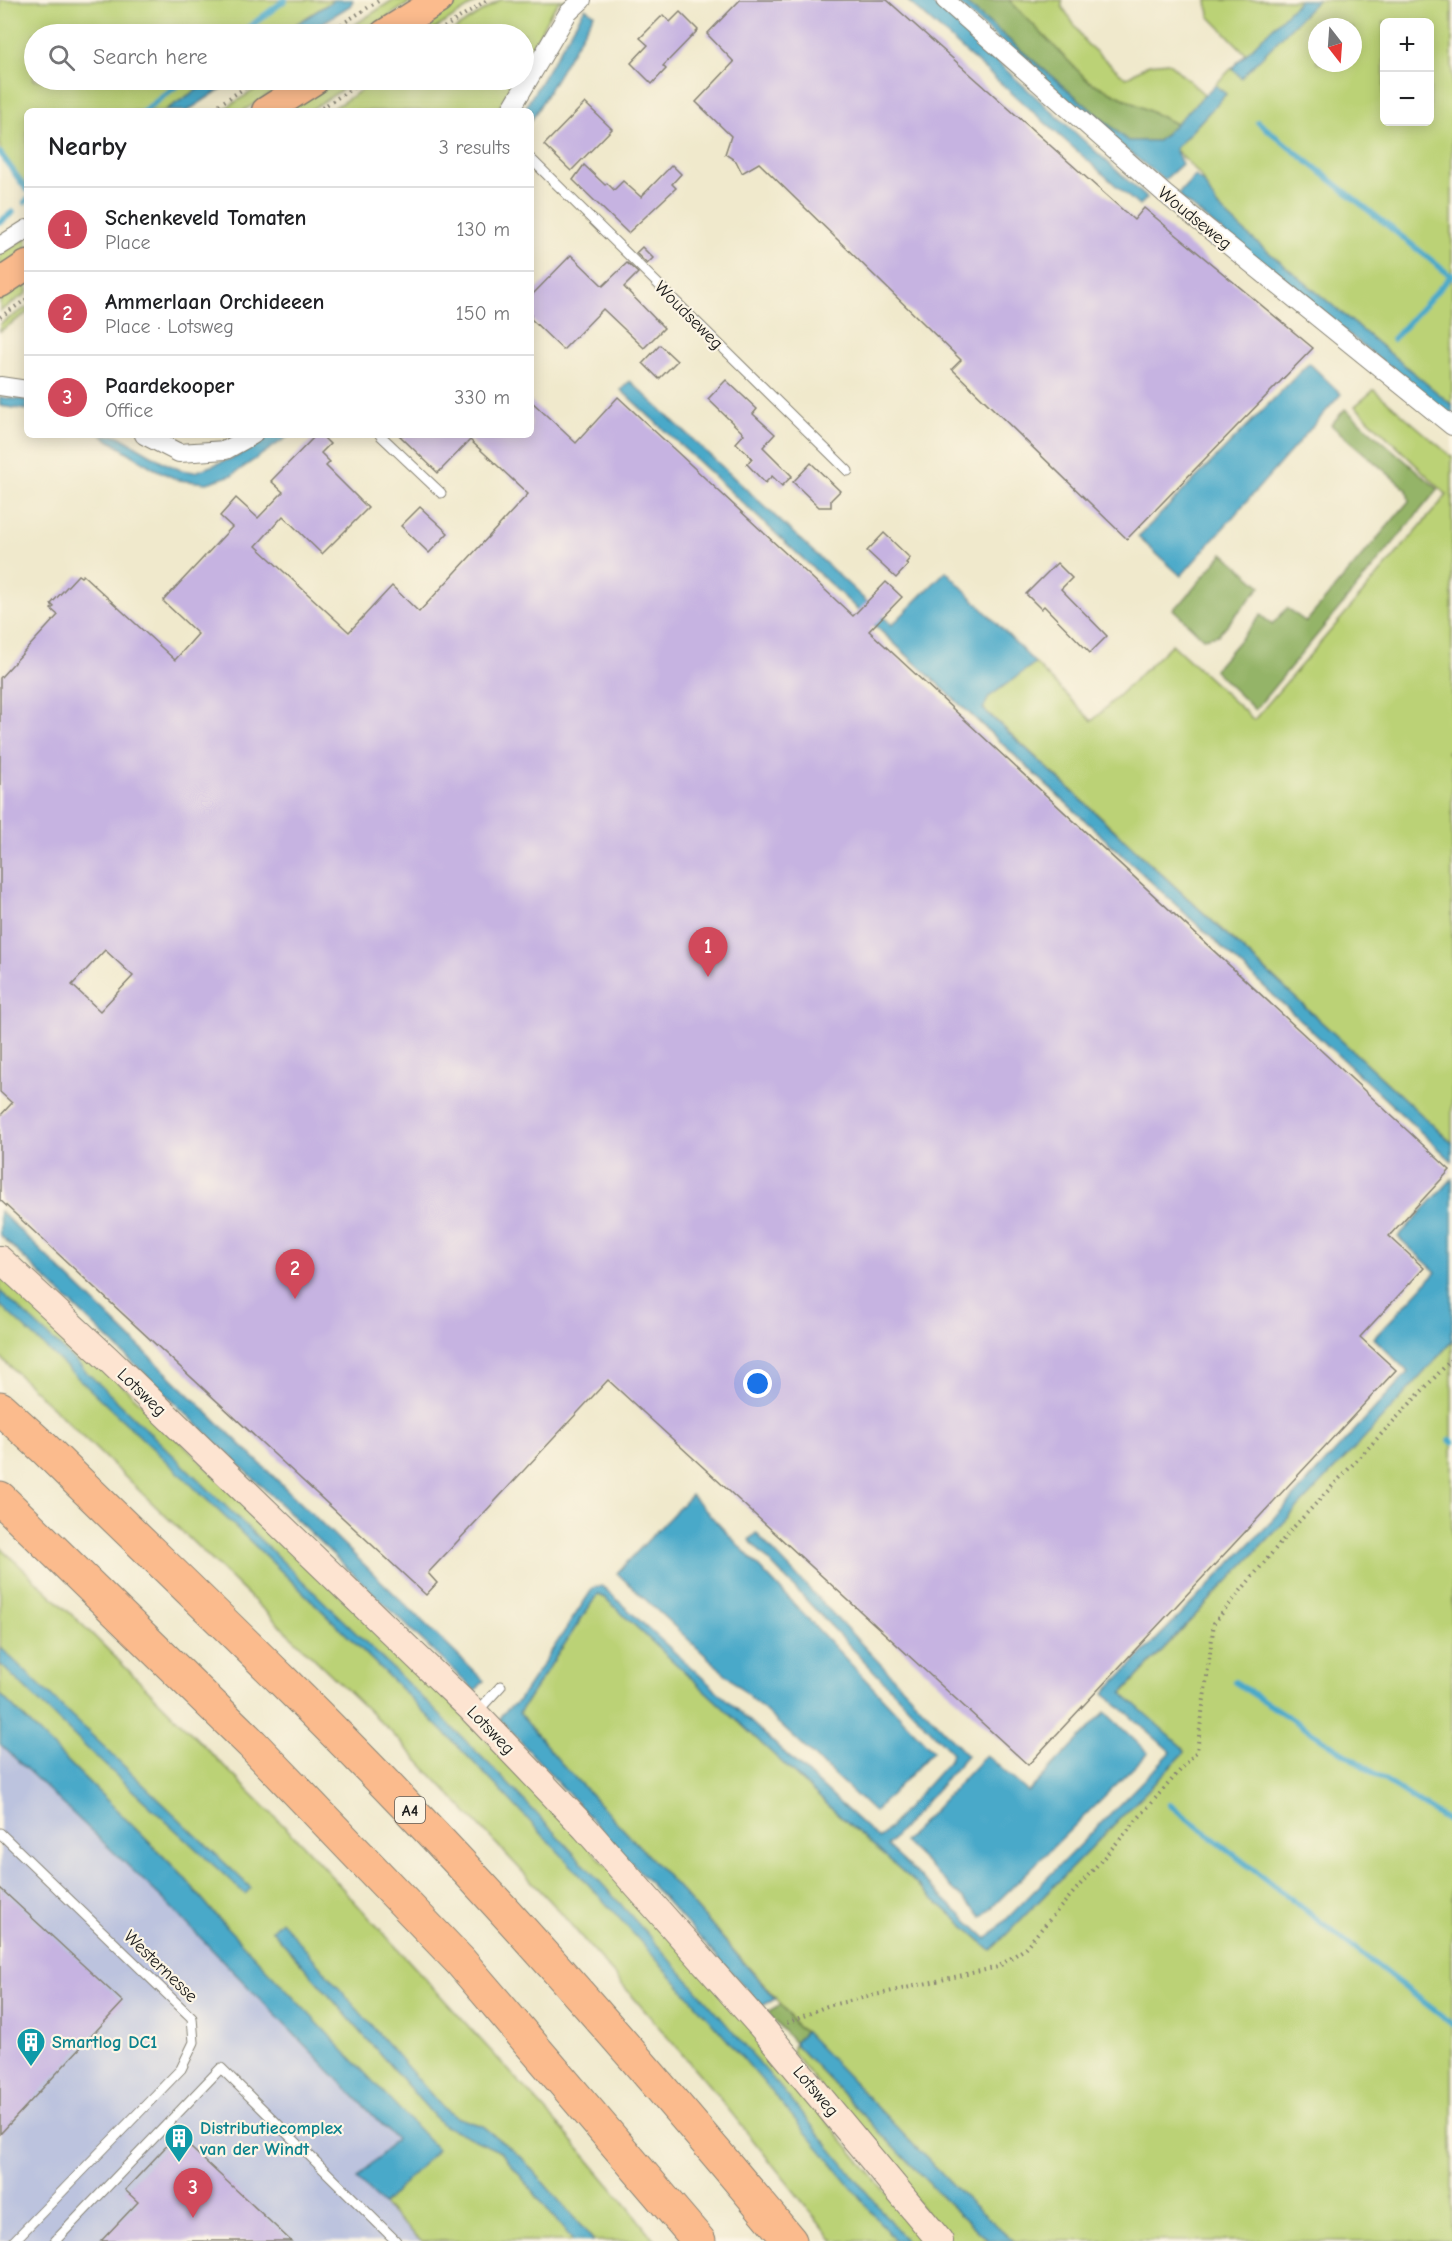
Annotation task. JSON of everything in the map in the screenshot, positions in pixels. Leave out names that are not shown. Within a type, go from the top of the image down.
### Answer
[{"type":"highway","name":"A4","points":[[0,1408],[409,1808],[529,1938],[677,2105],[790,2241]]},
{"type":"highway","points":[[0,1498],[252,1744],[460,1961],[699,2241]]},
{"type":"main road","points":[[400,24],[438,0]]},
{"type":"main road","points":[[271,108],[299,90]]},
{"type":"main road","points":[[0,282],[24,267]]},
{"type":"street","points":[[534,70],[568,13],[582,0]]},
{"type":"street","name":"Woudseweg","points":[[945,0],[1165,194],[1452,426]]},
{"type":"street","points":[[512,108],[522,90]]},
{"type":"street","points":[[0,246],[24,231]]},
{"type":"street","points":[[0,386],[24,390]]},
{"type":"street","points":[[150,438],[179,453],[226,450],[248,438]]},
{"type":"street","name":"Lotsweg","points":[[0,1259],[108,1359],[475,1713],[585,1828],[766,2032],[940,2241]]},
{"type":"lane","name":"Woudseweg","points":[[534,162],[848,471]]},
{"type":"lane","points":[[383,438],[441,493]]},
{"type":"lane","points":[[475,1713],[501,1686]]},
{"type":"lane","name":"Westernesse","points":[[0,1833],[192,2018],[194,2042],[181,2068],[14,2241]]},
{"type":"lane","points":[[55,2241],[221,2068],[396,2241]]},
{"type":"path","points":[[342,24],[380,0]]},
{"type":"path","points":[[450,24],[487,0]]},
{"type":"path","points":[[214,108],[242,90]]},
{"type":"path","points":[[322,108],[350,90]]},
{"type":"path","points":[[0,317],[24,301]]},
{"type":"path","points":[[766,2032],[827,2006],[998,1966],[1023,1950],[1197,1751],[1214,1623],[1292,1530],[1452,1359]]},
{"type":"shaded area","points":[[0,1709],[515,2241],[0,2241]]},
{"type":"green space","points":[[0,0],[334,0],[297,24],[24,24],[24,90],[197,90],[169,108],[24,108],[24,185],[0,157]]},
{"type":"green space","points":[[393,0],[414,0],[377,24],[356,24]]},
{"type":"green space","points":[[458,0],[480,0],[443,24],[421,24]]},
{"type":"green space","points":[[500,0],[560,0],[534,44],[534,24],[463,24]]},
{"type":"green space","points":[[560,0],[574,0],[567,9]]},
{"type":"green space","points":[[962,0],[1009,0],[1088,81],[1176,124],[1158,141],[1128,141]]},
{"type":"green space","points":[[1009,0],[1062,0],[1062,6],[1086,43],[1126,78],[1149,64],[1168,62],[1205,95],[1176,124],[1088,81]]},
{"type":"green space","points":[[1207,0],[1452,0],[1452,405],[1248,235],[1217,206],[1199,174],[1175,149],[1226,94],[1215,85],[1246,54],[1209,16]]},
{"type":"green space","points":[[254,90],[276,90],[248,108],[226,108]]},
{"type":"green space","points":[[319,90],[342,90],[314,108],[291,108]]},
{"type":"green space","points":[[362,90],[509,90],[499,108],[334,108]]},
{"type":"green space","points":[[24,239],[24,252],[0,268],[0,254]]},
{"type":"green space","points":[[24,281],[24,295],[0,311],[0,297]]},
{"type":"green space","points":[[24,309],[24,315],[0,331],[0,324]]},
{"type":"green space","points":[[1374,390],[1452,457],[1452,747],[1447,752],[1452,757],[1452,1143],[983,708],[989,697],[1035,663],[1092,721],[1172,644],[1254,720],[1447,495],[1355,406]]},
{"type":"green space","points":[[1345,409],[1438,489],[1255,710],[1214,670],[1261,615],[1272,625],[1287,608],[1306,622],[1409,501],[1407,490],[1331,425]]},
{"type":"green space","points":[[1223,553],[1261,586],[1218,635],[1203,638],[1173,609],[1183,601]]},
{"type":"green space","points":[[0,1275],[124,1387],[455,1707],[608,1867],[729,2003],[926,2241],[834,2241],[713,2090],[554,1905],[392,1733],[0,1357]]},
{"type":"green space","points":[[1452,1341],[1452,2241],[1014,2241],[957,2190],[805,2032],[797,2027],[781,2004],[684,1894],[560,1762],[519,1713],[595,1598],[598,1595],[606,1598],[831,1808],[991,1950],[1185,1752],[1122,1694]]},
{"type":"green space","points":[[0,1547],[90,1632],[303,1845],[564,2131],[655,2241],[594,2241],[522,2158],[482,2126],[456,2117],[442,2107],[281,1922],[272,1930],[441,2124],[501,2152],[573,2241],[422,2241],[383,2205],[436,2149],[219,1919],[183,1876],[0,1694]]},
{"type":"green space","points":[[781,2004],[797,2027],[805,2032],[794,2043],[767,2012]]},
{"type":"green space","points":[[794,2043],[946,2201],[989,2241],[949,2241],[792,2052]]},
{"type":"water","points":[[334,0],[353,0],[351,5],[321,24],[297,24]]},
{"type":"water","points":[[907,0],[929,0],[1147,198],[1139,206]]},
{"type":"water","points":[[954,0],[962,0],[1128,141],[1158,141],[1215,85],[1226,94],[1175,149],[1182,164],[1164,180],[1098,127]]},
{"type":"water","points":[[1300,0],[1318,0],[1241,78],[1232,68]]},
{"type":"water","points":[[585,8],[594,14],[534,116],[534,108],[525,108]]},
{"type":"water","points":[[197,90],[220,90],[192,108],[169,108]]},
{"type":"water","points":[[1195,176],[1204,183],[1217,206],[1248,235],[1452,405],[1452,418],[1182,199],[1179,193]]},
{"type":"water","points":[[1309,363],[1341,394],[1181,576],[1138,537]]},
{"type":"water","points":[[630,381],[892,625],[946,571],[1035,663],[989,697],[983,709],[1452,1143],[1452,1161],[621,390]]},
{"type":"water","points":[[0,397],[24,400],[24,410],[0,406]]},
{"type":"water","points":[[105,438],[122,438],[165,463],[181,470],[195,472],[238,456],[263,438],[286,438],[232,475],[207,483],[178,480],[153,468]]},
{"type":"water","points":[[1452,1179],[1452,1341],[1122,1693],[1185,1752],[991,1950],[831,1808],[605,1598],[598,1595],[595,1598],[519,1713],[560,1762],[684,1894],[775,1999],[762,2006],[500,1719],[502,1714],[519,1700],[593,1588],[602,1586],[879,1839],[950,1760],[952,1753],[749,1540],[756,1533],[967,1755],[887,1846],[987,1939],[1171,1752],[1104,1693],[1271,1522],[1408,1372],[1374,1338],[1436,1272],[1398,1237]]},
{"type":"water","points":[[0,1211],[484,1681],[475,1691],[0,1235]]},
{"type":"water","points":[[0,1291],[272,1551],[512,1788],[665,1953],[812,2125],[906,2241],[895,2241],[801,2126],[704,2014],[606,1903],[505,1795],[319,1608],[0,1305]]},
{"type":"water","points":[[691,1495],[933,1751],[874,1812],[617,1573]]},
{"type":"water","points":[[0,1647],[251,1888],[245,1894],[95,1756],[0,1664]]},
{"type":"water","points":[[0,1694],[183,1876],[219,1919],[437,2149],[383,2205],[357,2179],[396,2139],[163,1899],[0,1744]]},
{"type":"water","points":[[1105,1712],[1148,1753],[982,1917],[904,1842],[986,1755],[1028,1792]]},
{"type":"water","points":[[281,1921],[442,2107],[456,2117],[482,2126],[522,2158],[594,2241],[573,2241],[501,2152],[441,2124],[272,1930]]},
{"type":"water","points":[[805,2032],[957,2190],[1014,2241],[989,2241],[946,2201],[794,2043]]},
{"type":"building","points":[[740,0],[887,0],[1134,220],[1144,208],[1313,348],[1127,539],[952,369],[961,360],[759,163],[742,173],[736,161],[725,154],[731,136],[696,102],[734,62],[707,34]]},
{"type":"building","points":[[680,12],[698,30],[663,66],[666,69],[652,84],[631,63],[648,45],[640,38],[663,15],[670,22]]},
{"type":"building","points":[[585,103],[612,129],[571,171],[544,145]]},
{"type":"building","points":[[584,165],[605,185],[607,183],[614,190],[623,181],[641,197],[672,165],[681,174],[672,184],[676,188],[628,233],[573,180]]},
{"type":"building","points":[[642,247],[653,258],[647,264],[636,253]]},
{"type":"building","points":[[571,255],[603,286],[627,263],[638,273],[624,287],[664,328],[644,348],[603,309],[563,350],[534,322],[534,293]]},
{"type":"building","points":[[660,345],[677,361],[659,379],[643,363]]},
{"type":"building","points":[[726,380],[757,409],[753,414],[775,434],[763,447],[792,476],[782,486],[772,476],[765,483],[747,464],[752,458],[736,443],[744,434],[708,399]]},
{"type":"building","points":[[618,397],[853,616],[886,582],[902,597],[869,631],[1450,1170],[1389,1236],[1424,1268],[1360,1337],[1396,1370],[1028,1765],[608,1380],[428,1573],[437,1583],[426,1595],[0,1200],[0,1116],[12,1103],[0,1092],[0,678],[58,615],[51,609],[54,607],[51,604],[78,575],[81,577],[83,575],[175,660],[198,634],[163,601],[232,527],[220,516],[236,498],[258,518],[283,492],[271,481],[313,438],[324,438],[330,444],[321,453],[330,462],[326,466],[368,508],[322,554],[283,516],[256,546],[349,632],[392,586],[419,612],[528,494],[470,440],[438,473],[402,438],[534,438],[534,404],[576,443]],"holes":[[[105,950],[133,976],[100,1011],[72,985]]]},
{"type":"building","points":[[811,463],[840,491],[831,500],[831,507],[819,507],[793,482]]},
{"type":"building","points":[[420,507],[448,533],[429,553],[401,526]]},
{"type":"building","points":[[884,533],[910,558],[906,563],[908,565],[896,578],[867,551]]},
{"type":"building","points":[[1057,563],[1072,578],[1061,589],[1107,636],[1090,653],[1044,606],[1041,609],[1026,594]]},
{"type":"building","name":"Smartlog DC1","points":[[0,1888],[123,2002],[0,2134]]},
{"type":"building","name":"Distributiecomplex van der Windt","points":[[177,2135],[291,2241],[101,2241],[138,2202],[125,2190]]},
{"type":"waterway","points":[[253,24],[285,0]]},
{"type":"waterway","points":[[148,108],[171,90]]},
{"type":"waterway","points":[[1258,122],[1451,276]]},
{"type":"waterway","points":[[0,153],[24,186]]},
{"type":"waterway","points":[[0,222],[13,212]]},
{"type":"waterway","points":[[1393,339],[1452,275]]},
{"type":"waterway","points":[[1235,1682],[1452,1824]]},
{"type":"waterway","points":[[1170,1805],[1452,2024]]},
{"type":"place","name":"Schenkeveld Tomaten","points":[[708,977]]},
{"type":"place","name":"Ammerlaan Orchideeen","points":[[295,1299]]},
{"type":"place","name":"Smartlog DC1","points":[[31,2068]]},
{"type":"place","name":"Distributiecomplex van der Windt","points":[[179,2164]]},
{"type":"place","name":"Paardekooper","points":[[193,2218]]}]
